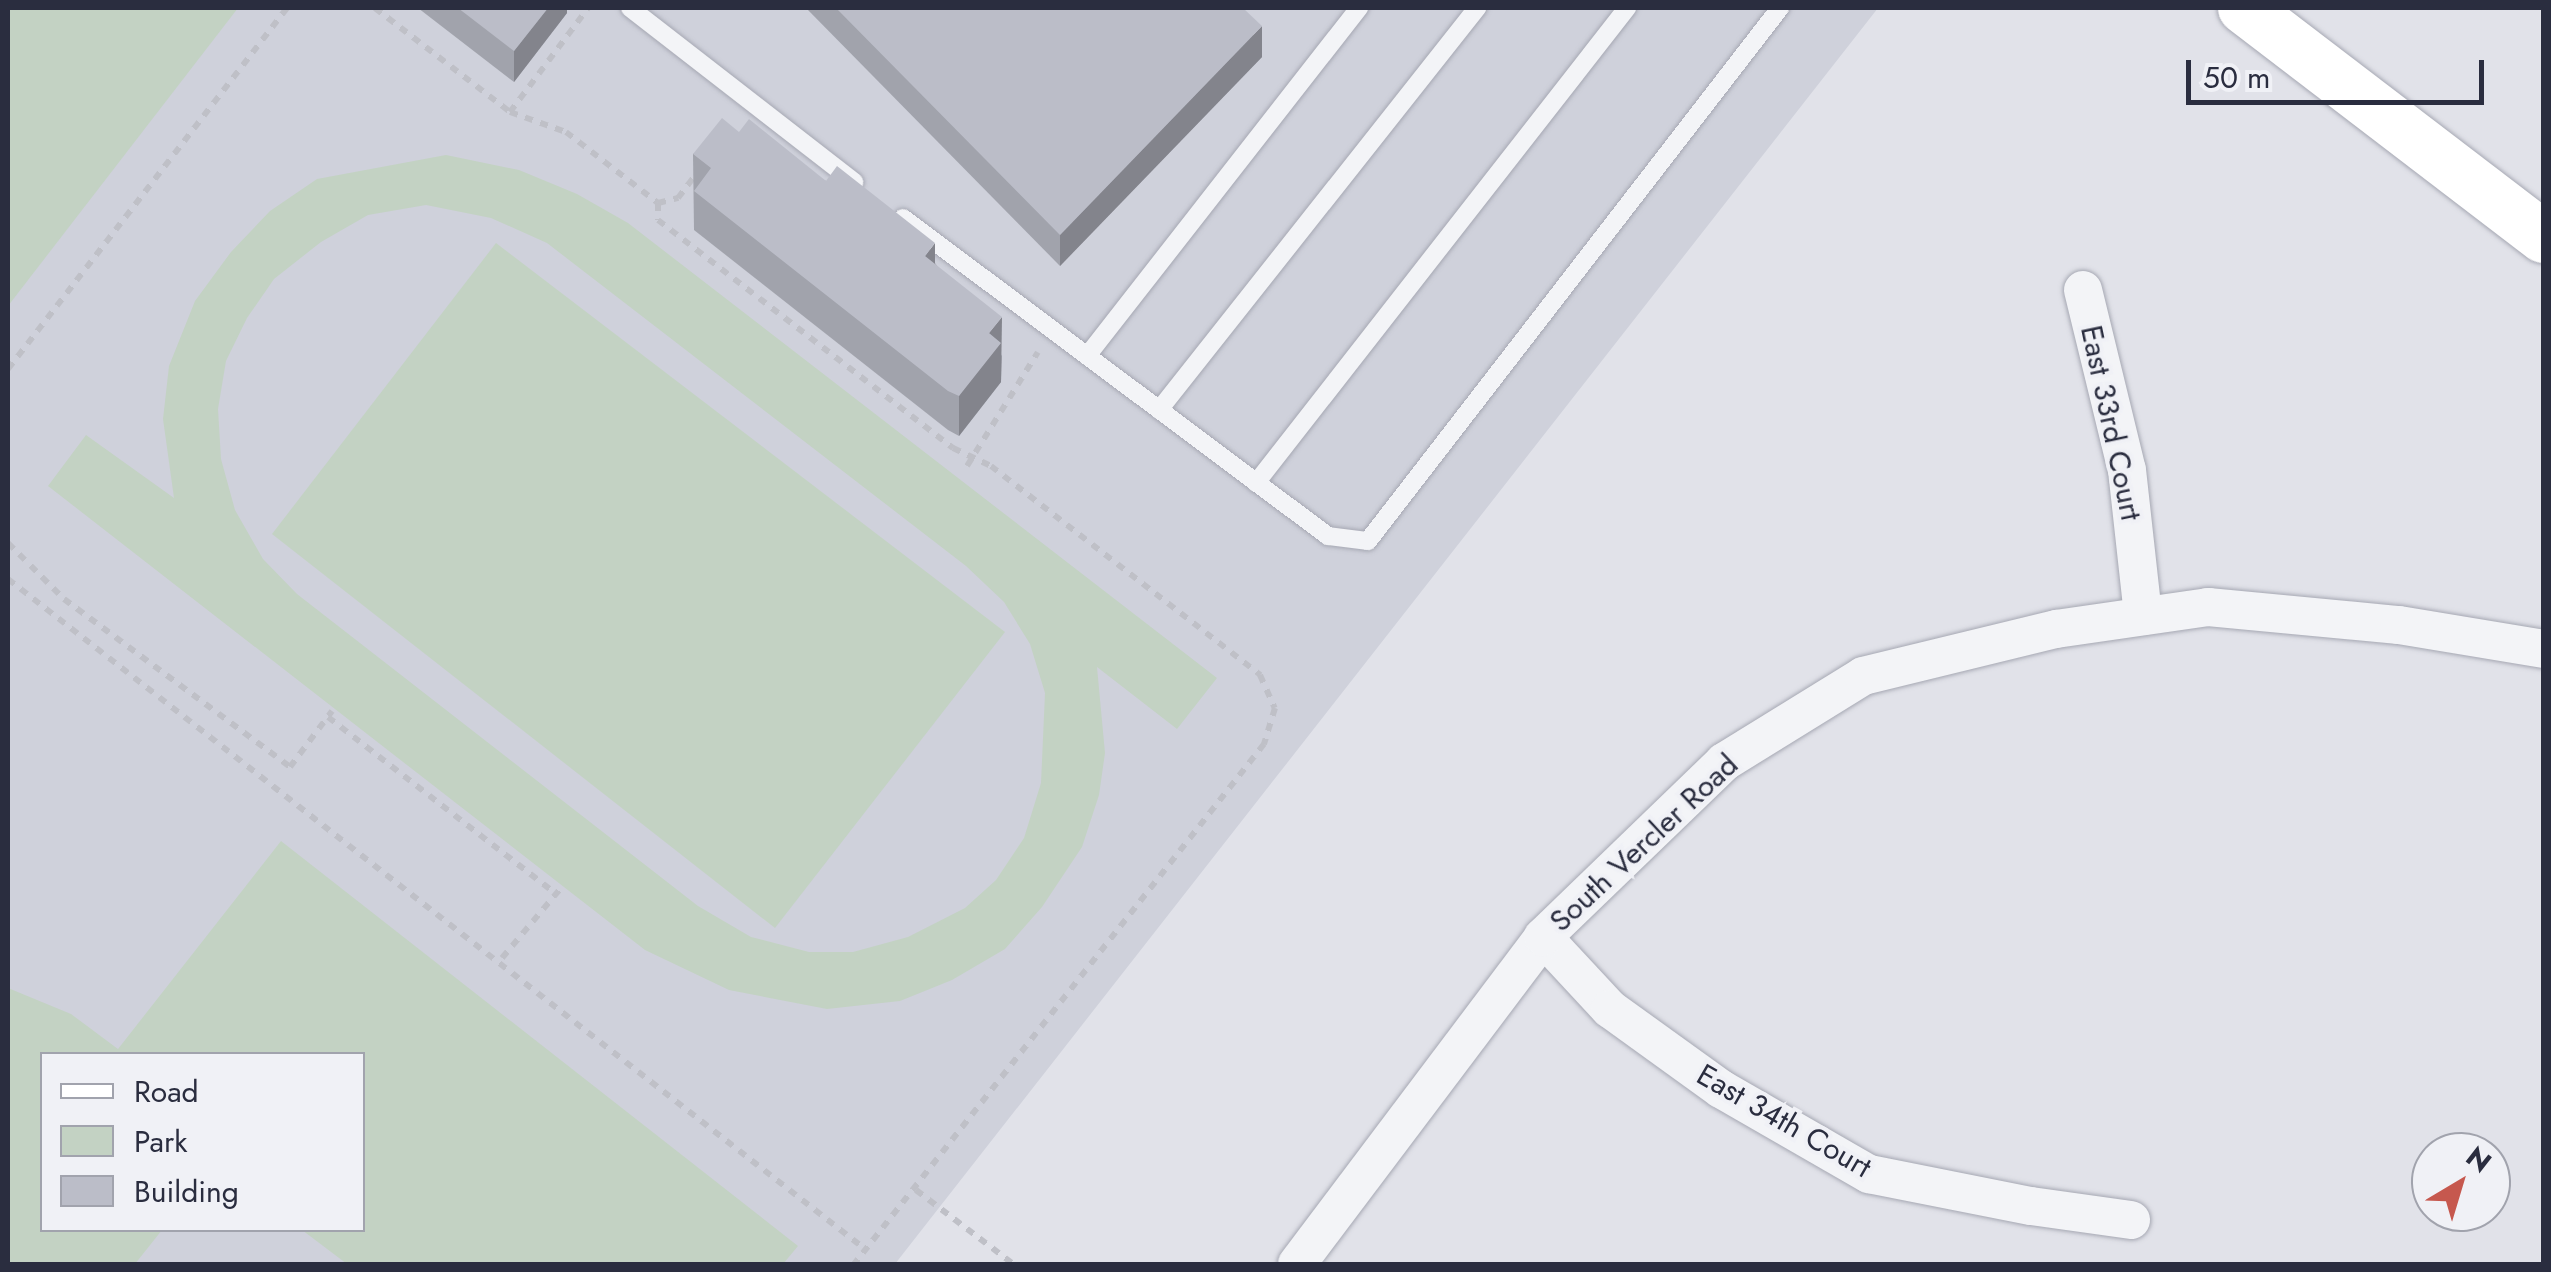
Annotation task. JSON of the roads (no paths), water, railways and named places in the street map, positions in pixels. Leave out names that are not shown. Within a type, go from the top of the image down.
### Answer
[{"type":"main road","points":[[2244,8],[2544,237]]},
{"type":"street","name":"East 33rd Court","points":[[2083,290],[2127,470],[2143,616]]},
{"type":"street","name":"South Vercler Road","points":[[1296,1264],[1543,938],[1724,762],[1863,676],[2056,629],[2208,607],[2398,625],[2544,648]]},
{"type":"street","name":"East 34th Court","points":[[1543,938],[1626,1020],[1721,1089],[1868,1174],[2031,1206],[2130,1220]]},
{"type":"lane","points":[[630,8],[881,202],[1328,536],[1368,540],[1780,8]]},
{"type":"lane","points":[[1087,356],[1359,8]]},
{"type":"lane","points":[[1160,410],[1477,8]]},
{"type":"lane","points":[[1256,482],[1628,8]]}]
